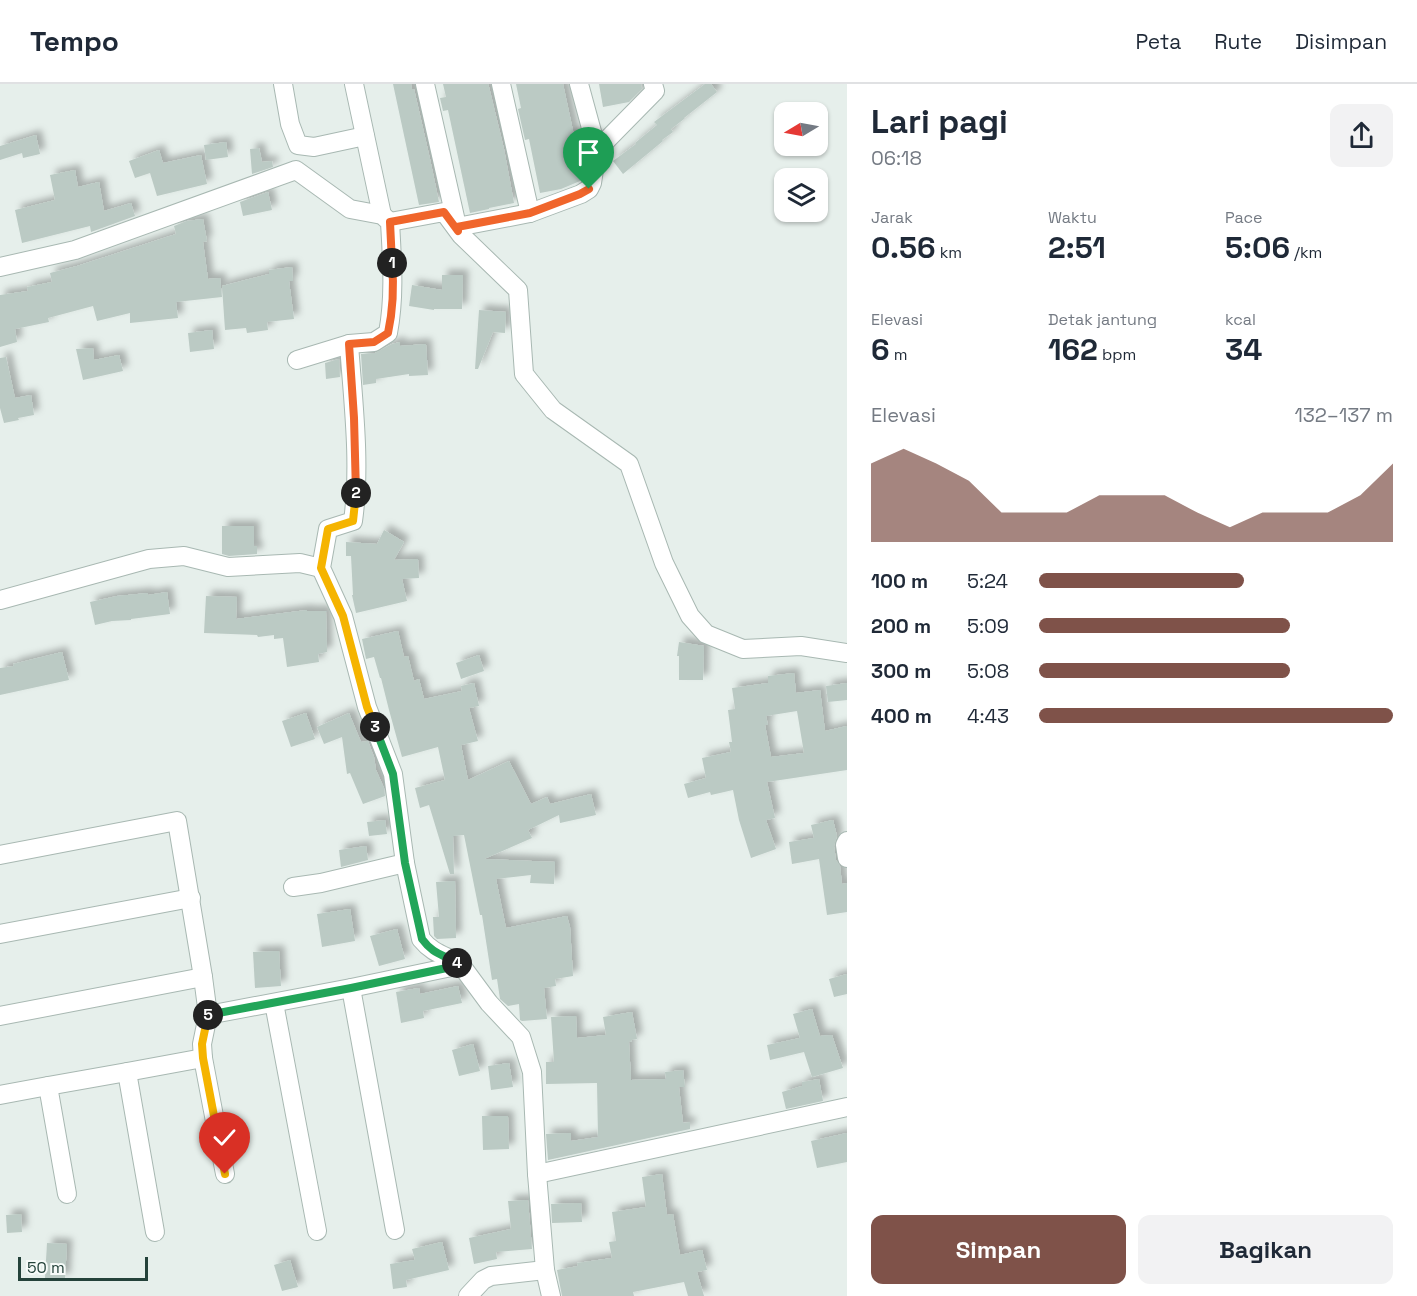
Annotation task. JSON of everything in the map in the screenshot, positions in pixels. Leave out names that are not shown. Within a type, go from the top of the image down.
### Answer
[{"type":"street","points":[[283,84],[290,124],[298,145],[314,147],[365,136]]},
{"type":"street","points":[[297,360],[349,344],[374,342],[388,333],[391,321],[393,279],[386,219],[354,84]]},
{"type":"street","points":[[425,84],[457,229]]},
{"type":"street","points":[[501,84],[530,213]]},
{"type":"street","points":[[457,229],[530,213],[586,191],[592,183],[597,150],[579,84]]},
{"type":"street","points":[[597,150],[656,86]]},
{"type":"street","points":[[0,267],[75,250],[296,170],[350,209],[386,219],[444,212],[457,229],[518,290],[524,374],[554,410],[629,464],[664,563],[690,616],[706,634],[743,649],[801,646],[847,653]]},
{"type":"street","points":[[349,344],[357,496],[353,521],[328,529],[321,568],[343,616],[367,707],[393,774],[405,863],[422,939],[429,948],[461,965],[489,1003],[521,1037],[532,1072],[545,1270],[551,1296]]},
{"type":"street","points":[[0,600],[149,559],[184,556],[228,567],[300,563],[321,568]]},
{"type":"street","points":[[0,855],[177,821],[208,1015],[202,1044],[203,1058],[225,1174]]},
{"type":"street","points":[[847,841],[845,845],[847,858]]},
{"type":"street","points":[[293,887],[321,883],[405,863]]},
{"type":"street","points":[[0,934],[190,898]]},
{"type":"street","points":[[208,1015],[461,965]]},
{"type":"street","points":[[0,1016],[203,977]]},
{"type":"street","points":[[351,988],[395,1230]]},
{"type":"street","points":[[274,1003],[317,1231]]},
{"type":"street","points":[[0,1095],[203,1058]]},
{"type":"street","points":[[127,1072],[155,1232]]},
{"type":"street","points":[[48,1086],[67,1194]]},
{"type":"street","points":[[537,1174],[847,1107]]},
{"type":"street","points":[[468,1296],[483,1280],[491,1276],[545,1270]]},
{"type":"building","points":[[393,84],[411,84],[414,89],[439,202],[419,205]]},
{"type":"building","points":[[443,84],[488,84],[514,203],[470,213],[448,110],[443,111],[440,98],[446,97]]},
{"type":"building","points":[[516,84],[563,84],[575,140],[577,140],[582,173],[580,181],[561,189],[540,193],[529,139],[525,140],[518,109],[521,108]]},
{"type":"building","points":[[599,84],[641,84],[642,89],[629,102],[603,107]]},
{"type":"building","points":[[705,84],[711,84],[717,92],[671,129],[673,132],[623,174],[613,161],[657,125],[654,122]]},
{"type":"building","points":[[36,135],[40,154],[23,158],[22,153],[0,160],[0,146]]},
{"type":"building","points":[[226,142],[228,157],[206,160],[204,145]]},
{"type":"building","points":[[259,148],[262,162],[272,161],[273,167],[252,174],[250,149]]},
{"type":"building","points":[[159,150],[163,163],[201,155],[207,184],[157,196],[150,173],[135,178],[129,161]]},
{"type":"building","points":[[75,170],[78,187],[99,182],[104,211],[131,203],[135,216],[91,232],[90,226],[22,243],[15,210],[55,200],[50,175]]},
{"type":"building","points":[[268,192],[272,210],[243,216],[240,202]]},
{"type":"building","points":[[203,219],[207,241],[203,242],[208,279],[220,278],[222,297],[176,302],[178,318],[130,323],[130,313],[97,321],[93,306],[48,318],[49,322],[15,329],[17,342],[0,347],[0,295],[28,291],[27,287],[52,282],[50,273],[176,234],[174,226],[187,221]]},
{"type":"building","points":[[292,267],[293,281],[289,281],[294,319],[267,322],[268,330],[247,333],[246,328],[225,330],[222,286],[269,274],[269,270]]},
{"type":"building","points":[[442,275],[463,275],[462,309],[434,310],[409,306],[412,285],[442,290]]},
{"type":"building","points":[[479,310],[506,312],[505,333],[493,332],[478,369],[475,369]]},
{"type":"building","points":[[212,330],[214,349],[190,352],[188,333]]},
{"type":"building","points":[[400,342],[400,346],[426,344],[428,375],[409,376],[409,374],[376,379],[376,383],[363,385],[361,354],[375,353]]},
{"type":"building","points":[[93,348],[94,360],[119,355],[123,371],[83,380],[76,349]]},
{"type":"building","points":[[6,357],[15,398],[31,395],[34,415],[4,423],[0,408],[0,358]]},
{"type":"building","points":[[339,359],[340,377],[326,379],[325,363]]},
{"type":"building","points":[[222,526],[254,526],[254,546],[257,546],[257,554],[229,556],[222,554]]},
{"type":"building","points":[[384,530],[404,542],[394,560],[418,559],[419,578],[402,579],[407,601],[356,613],[352,595],[351,556],[346,556],[346,542],[377,544]]},
{"type":"building","points":[[167,592],[170,614],[95,625],[90,602],[117,596]]},
{"type":"building","points":[[206,596],[237,597],[236,619],[307,610],[326,611],[327,652],[318,654],[319,662],[287,667],[283,638],[274,639],[274,635],[258,637],[257,635],[204,633]]},
{"type":"building","points":[[398,631],[404,657],[408,656],[414,681],[419,679],[424,699],[462,691],[461,686],[474,683],[479,706],[469,708],[478,741],[461,745],[468,780],[509,761],[531,804],[547,797],[550,804],[591,794],[596,815],[560,823],[559,815],[528,830],[532,838],[484,859],[555,862],[554,884],[530,883],[531,875],[496,879],[506,928],[567,916],[570,927],[573,976],[555,979],[556,986],[544,988],[547,1019],[522,1021],[519,1004],[508,1006],[500,999],[497,979],[492,980],[482,915],[480,915],[464,835],[453,836],[454,874],[450,874],[429,805],[420,808],[415,788],[445,780],[438,747],[402,757],[374,657],[366,659],[362,639]]},
{"type":"building","points":[[679,642],[704,646],[703,680],[679,680],[679,656],[677,656]]},
{"type":"building","points":[[62,652],[69,680],[0,695],[0,668]]},
{"type":"building","points":[[479,655],[484,671],[461,679],[456,663]]},
{"type":"building","points":[[794,673],[796,693],[820,690],[825,731],[847,726],[847,770],[767,782],[775,818],[766,820],[776,849],[751,858],[739,820],[733,790],[711,795],[710,792],[688,798],[684,784],[706,778],[702,758],[731,752],[728,710],[735,709],[732,688],[768,683],[768,676]],"holes":[[[797,711],[804,753],[771,757],[765,725],[768,725],[766,716]]]},
{"type":"building","points":[[847,683],[847,700],[828,702],[826,686]]},
{"type":"building","points":[[306,713],[315,739],[291,747],[282,721]]},
{"type":"building","points":[[349,713],[361,742],[368,741],[384,788],[385,796],[363,804],[350,773],[347,774],[342,737],[324,744],[317,727]]},
{"type":"building","points":[[385,820],[387,834],[369,836],[367,822]]},
{"type":"building","points":[[833,820],[837,836],[834,846],[836,860],[840,866],[842,884],[847,883],[847,912],[827,915],[819,859],[792,864],[789,842],[814,838],[811,825]]},
{"type":"building","points":[[366,846],[368,860],[341,867],[339,850]]},
{"type":"building","points":[[455,881],[456,938],[437,939],[434,936],[433,917],[439,917],[436,882]]},
{"type":"building","points":[[350,909],[355,941],[322,947],[317,914]]},
{"type":"building","points":[[397,929],[405,959],[379,966],[370,936]]},
{"type":"building","points":[[279,951],[281,986],[255,988],[253,952]]},
{"type":"building","points":[[847,974],[847,994],[834,997],[829,979]]},
{"type":"building","points":[[458,986],[462,1003],[423,1011],[424,1018],[401,1023],[396,992],[419,988],[420,994]]},
{"type":"building","points":[[812,1009],[820,1036],[832,1035],[843,1068],[812,1077],[804,1052],[770,1060],[767,1045],[800,1038],[793,1014]]},
{"type":"building","points":[[632,1012],[637,1039],[629,1042],[631,1080],[666,1079],[665,1072],[683,1070],[685,1087],[679,1087],[683,1123],[690,1122],[690,1129],[548,1160],[546,1134],[571,1133],[571,1141],[598,1137],[597,1083],[546,1084],[546,1062],[554,1062],[551,1017],[576,1016],[577,1038],[606,1035],[603,1017]]},
{"type":"building","points":[[473,1044],[480,1071],[459,1076],[452,1050]]},
{"type":"building","points":[[509,1063],[513,1087],[491,1090],[488,1066]]},
{"type":"building","points":[[819,1079],[823,1101],[786,1109],[782,1092],[802,1086],[802,1082]]},
{"type":"building","points":[[482,1116],[508,1116],[509,1149],[483,1150]]},
{"type":"building","points":[[847,1133],[847,1162],[817,1168],[811,1141]]},
{"type":"building","points":[[662,1174],[667,1215],[673,1214],[680,1255],[702,1250],[707,1270],[697,1272],[704,1296],[688,1296],[684,1282],[633,1292],[634,1296],[562,1296],[557,1270],[578,1266],[577,1263],[612,1258],[609,1242],[616,1241],[612,1212],[646,1207],[642,1177]]},
{"type":"building","points":[[528,1200],[532,1249],[496,1252],[497,1259],[474,1264],[469,1238],[511,1229],[508,1201]]},
{"type":"building","points":[[581,1203],[582,1222],[552,1223],[551,1204]]},
{"type":"building","points":[[21,1214],[22,1232],[7,1233],[6,1215]]},
{"type":"building","points":[[442,1242],[449,1270],[406,1280],[407,1287],[393,1289],[390,1264],[415,1260],[412,1249]]},
{"type":"building","points":[[47,1243],[67,1244],[65,1279],[45,1278]]},
{"type":"building","points":[[290,1260],[298,1287],[282,1291],[274,1265]]},
{"type":"route","points":[[225,1174],[203,1058],[203,1034],[208,1015],[461,965],[429,948],[422,939],[405,863],[393,774],[367,707],[343,616],[321,568],[328,529],[353,521],[357,496],[349,344],[374,342],[388,333],[391,321],[393,279],[390,222],[444,212],[458,231],[457,227],[530,213],[589,189]]}]
